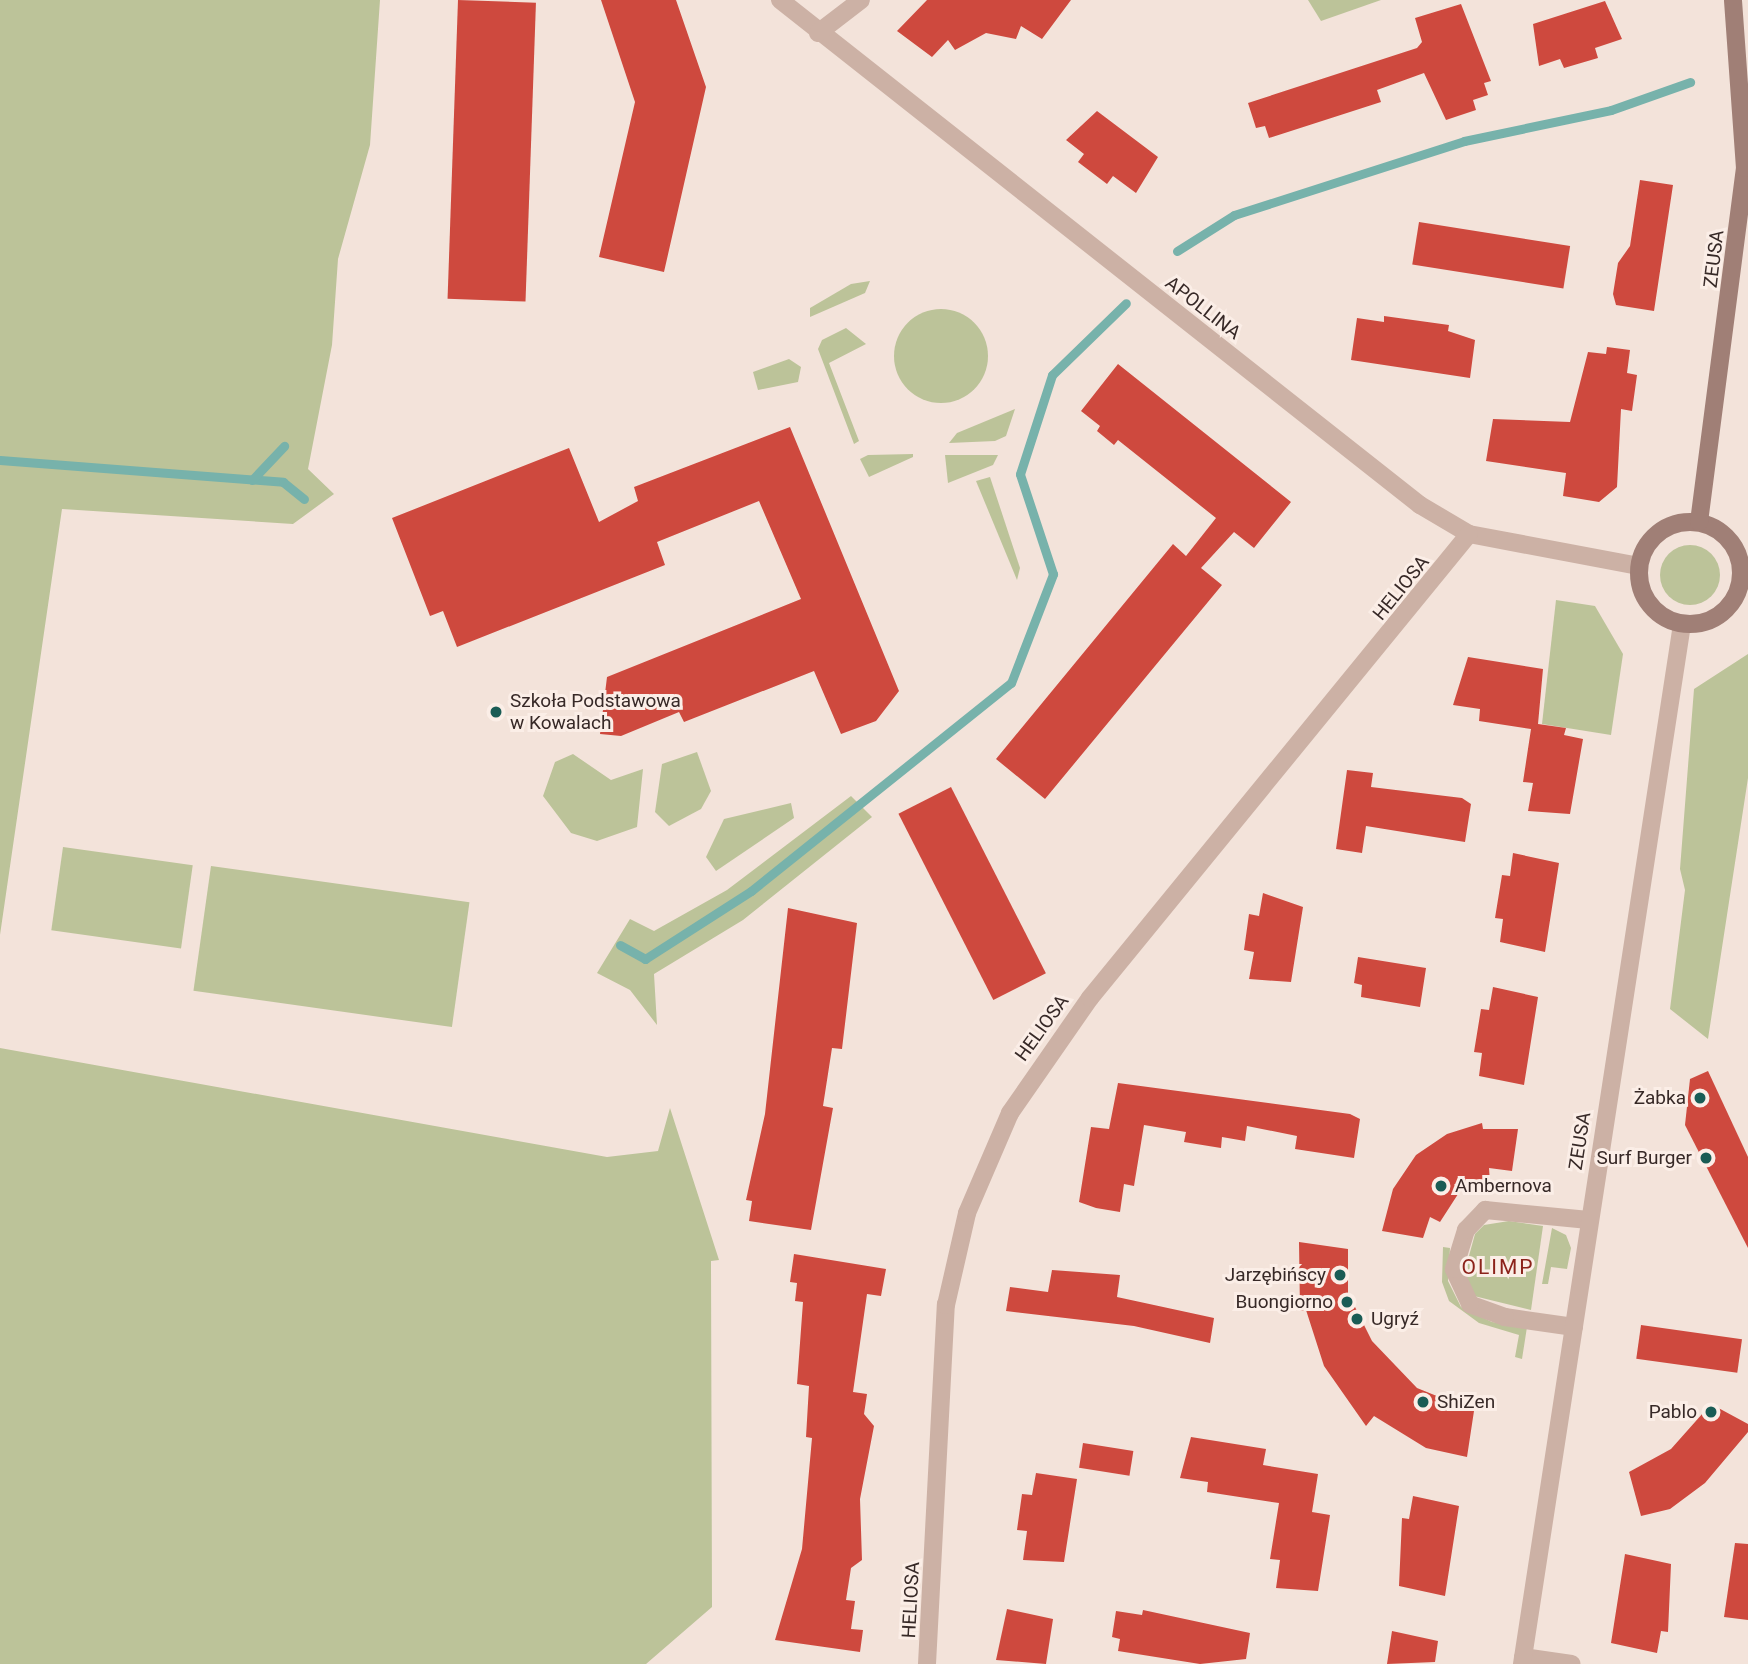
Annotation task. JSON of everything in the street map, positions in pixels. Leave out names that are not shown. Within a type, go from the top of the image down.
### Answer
[{"type":"street","name":"APOLLINA","points":[[780,0],[818,33],[1363,460],[1468,534],[1639,566]]},
{"type":"street","points":[[818,33],[861,0]]},
{"type":"street","name":"ZEUSA","points":[[1699,522],[1745,168],[1733,0]]},
{"type":"street","points":[[1699,522],[1732,543],[1745,581],[1721,615],[1682,625],[1648,604],[1639,566],[1659,531],[1699,522]]},
{"type":"street","name":"HELIOSA","points":[[927,1664],[946,1305],[967,1213],[1010,1113],[1090,998],[1468,534]]},
{"type":"street","name":"ZEUSA","points":[[1523,1660],[1682,625]]},
{"type":"street","points":[[1574,1327],[1505,1317],[1470,1304],[1454,1269],[1466,1230],[1485,1210],[1589,1220]]},
{"type":"street","points":[[1523,1660],[1572,1664]]},
{"type":"green space","points":[[0,0],[380,0],[370,145],[338,259],[332,345],[308,469],[334,494],[293,524],[62,509],[0,935]]},
{"type":"green space","points":[[1308,0],[1381,0],[1321,21]]},
{"type":"green space","points":[[870,281],[865,293],[810,317],[810,308],[851,284]]},
{"type":"green space","points":[[941,309],[959,313],[974,323],[984,338],[988,356],[984,374],[974,389],[959,399],[941,403],[923,399],[908,389],[898,374],[894,356],[898,338],[908,323],[923,313]]},
{"type":"green space","points":[[846,328],[866,344],[829,363],[859,441],[854,444],[818,349],[822,340]]},
{"type":"green space","points":[[789,359],[801,367],[798,382],[758,390],[753,372]]},
{"type":"green space","points":[[1015,409],[1006,436],[995,441],[949,443],[957,433]]},
{"type":"green space","points":[[913,454],[913,457],[869,477],[860,459],[868,455]]},
{"type":"green space","points":[[945,455],[998,455],[993,465],[948,483]]},
{"type":"green space","points":[[990,477],[1020,568],[1017,580],[976,481]]},
{"type":"green space","points":[[1684,545],[1696,545],[1715,558],[1720,575],[1718,587],[1707,600],[1696,605],[1684,605],[1665,592],[1660,581],[1660,569],[1673,550]]},
{"type":"green space","points":[[1556,600],[1595,606],[1623,654],[1611,735],[1542,724]]},
{"type":"green space","points":[[1748,654],[1748,778],[1708,1039],[1670,1009],[1685,890],[1680,869],[1694,689]]},
{"type":"green space","points":[[697,752],[711,791],[701,809],[669,826],[655,812],[662,764]]},
{"type":"green space","points":[[573,754],[611,780],[643,769],[637,827],[597,841],[571,833],[543,796],[555,762]]},
{"type":"green space","points":[[851,796],[872,817],[743,920],[654,974],[657,1025],[630,990],[597,973],[630,919],[654,931],[727,890]]},
{"type":"green space","points":[[791,803],[794,818],[716,871],[706,857],[724,819]]},
{"type":"green space","points":[[63,847],[193,865],[181,948],[51,930]]},
{"type":"green space","points":[[211,866],[469,902],[452,1027],[193,991]]},
{"type":"green space","points":[[0,1048],[607,1157],[658,1151],[670,1108],[719,1260],[711,1261],[712,1607],[646,1664],[0,1664]]},
{"type":"green space","points":[[1509,1221],[1543,1226],[1531,1310],[1474,1296],[1464,1274],[1475,1234],[1484,1225]]},
{"type":"green space","points":[[1552,1228],[1566,1235],[1571,1248],[1567,1269],[1551,1267],[1548,1284],[1542,1284]]},
{"type":"green space","points":[[1443,1247],[1450,1248],[1448,1281],[1461,1307],[1492,1322],[1527,1327],[1522,1359],[1515,1357],[1519,1335],[1479,1323],[1449,1301],[1442,1282]]},
{"type":"building","points":[[458,0],[536,3],[526,302],[448,299]]},
{"type":"building","points":[[601,0],[676,0],[706,87],[664,272],[599,257],[635,102]]},
{"type":"building","points":[[927,0],[1071,0],[1042,39],[1021,26],[1016,39],[986,33],[955,50],[948,40],[932,57],[897,31]]},
{"type":"building","points":[[1605,1],[1622,39],[1595,48],[1598,58],[1564,68],[1560,59],[1539,66],[1533,24]]},
{"type":"building","points":[[1461,4],[1491,81],[1484,83],[1488,95],[1473,100],[1476,110],[1446,120],[1424,73],[1377,90],[1381,102],[1269,138],[1265,126],[1256,128],[1248,103],[1417,48],[1422,42],[1415,18]]},
{"type":"building","points":[[1097,111],[1158,157],[1136,193],[1113,176],[1107,184],[1078,162],[1084,154],[1066,140]]},
{"type":"building","points":[[1640,180],[1673,185],[1654,311],[1616,305],[1613,294],[1618,263],[1630,246]]},
{"type":"building","points":[[1419,222],[1570,246],[1563,288],[1412,264]]},
{"type":"building","points":[[1384,316],[1449,325],[1448,331],[1475,340],[1470,378],[1351,360],[1357,318],[1384,322]]},
{"type":"building","points":[[1607,347],[1630,350],[1627,373],[1637,375],[1632,411],[1621,409],[1617,487],[1599,502],[1563,496],[1566,473],[1486,461],[1493,419],[1570,422],[1588,352],[1606,354]]},
{"type":"building","points":[[1118,364],[1291,502],[1254,548],[1234,532],[1201,568],[1222,585],[1045,799],[996,759],[1173,544],[1186,556],[1216,518],[1118,440],[1114,445],[1097,431],[1100,426],[1081,411]]},
{"type":"building","points":[[790,427],[899,691],[876,721],[841,734],[814,671],[684,722],[679,712],[621,736],[600,734],[607,677],[801,599],[759,501],[657,542],[665,565],[457,647],[443,611],[430,616],[392,518],[569,448],[599,522],[638,501],[634,487]]},
{"type":"building","points":[[1468,657],[1543,669],[1538,724],[1566,728],[1564,735],[1583,739],[1570,814],[1528,811],[1533,783],[1523,782],[1531,729],[1479,721],[1480,709],[1453,705]]},
{"type":"building","points":[[1347,770],[1373,773],[1371,787],[1462,798],[1471,804],[1465,842],[1366,826],[1362,853],[1336,849]]},
{"type":"building","points":[[951,787],[1046,973],[993,1000],[898,814]]},
{"type":"building","points":[[1513,853],[1559,863],[1545,952],[1500,942],[1503,919],[1495,918],[1502,875],[1510,876]]},
{"type":"building","points":[[1263,893],[1303,907],[1291,982],[1249,979],[1254,952],[1244,950],[1249,914],[1259,916]]},
{"type":"building","points":[[788,908],[857,923],[842,1049],[832,1048],[823,1106],[833,1108],[811,1230],[749,1221],[752,1201],[746,1200],[765,1114]]},
{"type":"building","points":[[1358,957],[1426,968],[1420,1007],[1361,997],[1362,985],[1354,983]]},
{"type":"building","points":[[1493,987],[1538,997],[1524,1085],[1479,1076],[1482,1053],[1474,1052],[1481,1009],[1489,1010]]},
{"type":"building","points":[[1708,1071],[1748,1157],[1748,1248],[1685,1125],[1690,1079]]},
{"type":"building","points":[[1118,1083],[1350,1114],[1360,1119],[1354,1158],[1295,1149],[1297,1136],[1247,1126],[1245,1141],[1222,1137],[1221,1148],[1184,1142],[1186,1132],[1144,1125],[1134,1186],[1124,1184],[1120,1212],[1096,1208],[1079,1202],[1091,1127],[1109,1129]]},
{"type":"building","points":[[1482,1123],[1483,1129],[1518,1129],[1512,1171],[1489,1168],[1490,1183],[1460,1191],[1440,1222],[1430,1217],[1423,1238],[1382,1231],[1393,1189],[1416,1155],[1447,1134]]},
{"type":"building","points":[[1299,1242],[1348,1249],[1348,1293],[1372,1341],[1417,1388],[1474,1411],[1467,1457],[1426,1448],[1374,1416],[1366,1426],[1324,1366],[1306,1310],[1300,1311]]},
{"type":"building","points":[[794,1254],[886,1269],[881,1296],[867,1294],[853,1392],[867,1394],[864,1414],[874,1426],[860,1499],[862,1560],[851,1568],[846,1600],[855,1601],[851,1629],[863,1630],[860,1652],[775,1640],[802,1549],[812,1438],[806,1437],[809,1386],[797,1384],[803,1302],[795,1301],[797,1283],[790,1282]]},
{"type":"building","points":[[1052,1270],[1120,1275],[1117,1297],[1214,1318],[1210,1343],[1134,1326],[1006,1311],[1010,1287],[1048,1292]]},
{"type":"building","points":[[1641,1325],[1742,1339],[1737,1373],[1636,1359]]},
{"type":"building","points":[[1711,1404],[1748,1424],[1748,1432],[1705,1483],[1670,1509],[1641,1516],[1629,1472],[1671,1449]]},
{"type":"building","points":[[1191,1437],[1266,1449],[1263,1465],[1318,1474],[1312,1512],[1330,1515],[1318,1591],[1276,1588],[1280,1560],[1270,1559],[1279,1503],[1207,1492],[1208,1482],[1180,1478]]},
{"type":"building","points":[[1083,1443],[1133,1451],[1129,1476],[1079,1468]]},
{"type":"building","points":[[1036,1473],[1077,1479],[1064,1562],[1023,1560],[1027,1531],[1017,1530],[1022,1494],[1032,1495]]},
{"type":"building","points":[[1413,1496],[1459,1506],[1445,1596],[1399,1586],[1402,1518],[1409,1519]]},
{"type":"building","points":[[1735,1543],[1748,1544],[1748,1620],[1724,1617]]},
{"type":"building","points":[[1625,1554],[1671,1564],[1668,1632],[1661,1631],[1657,1653],[1611,1643]]},
{"type":"building","points":[[1007,1609],[1053,1619],[1046,1664],[996,1660]]},
{"type":"building","points":[[1143,1610],[1250,1633],[1246,1659],[1200,1664],[1118,1651],[1120,1639],[1112,1637],[1116,1611],[1142,1615]]},
{"type":"building","points":[[1392,1631],[1438,1641],[1435,1662],[1387,1664]]},
{"type":"waterway","points":[[1177,251],[1234,215],[1464,141],[1611,110],[1690,82]]},
{"type":"waterway","points":[[620,945],[645,959],[751,891],[1011,683],[1053,574],[1020,474],[1052,375],[1126,303]]},
{"type":"waterway","points":[[252,480],[284,446]]},
{"type":"waterway","points":[[0,460],[283,482],[304,499]]},
{"type":"place","name":"Szkoła Podstawowa w Kowalach","points":[[496,712]]},
{"type":"place","name":"Żabka","points":[[1700,1098]]},
{"type":"place","name":"Surf Burger","points":[[1706,1158]]},
{"type":"place","name":"Ambernova","points":[[1441,1186]]},
{"type":"place","name":"Jarzębińscy","points":[[1340,1275]]},
{"type":"place","name":"Buongiorno","points":[[1347,1302]]},
{"type":"place","name":"Ugryź","points":[[1357,1319]]},
{"type":"place","name":"ShiZen","points":[[1423,1402]]},
{"type":"place","name":"Pablo","points":[[1711,1412]]},
{"type":"district","name":"OLIMP","points":[[1498,1267]]}]
